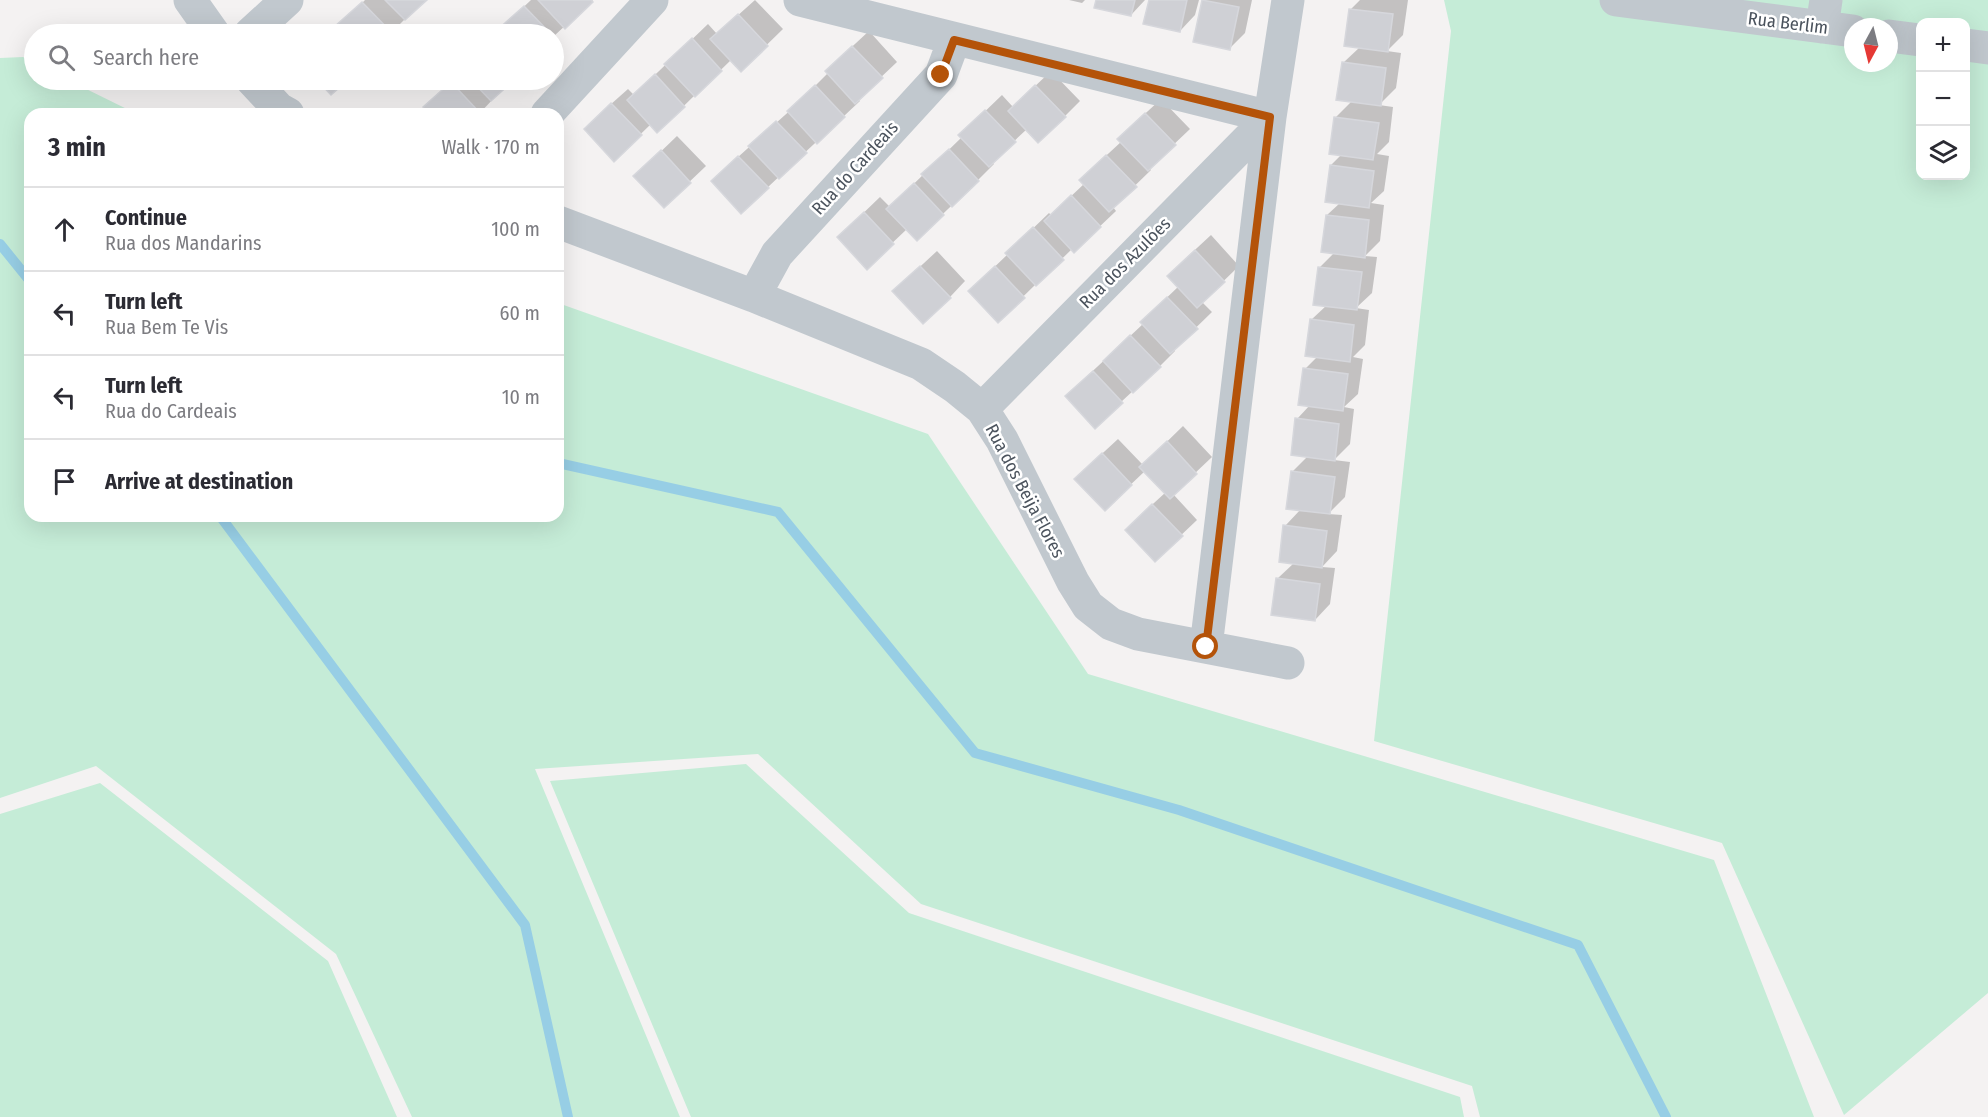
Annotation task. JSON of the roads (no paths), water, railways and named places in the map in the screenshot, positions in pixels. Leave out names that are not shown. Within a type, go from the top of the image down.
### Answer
[{"type":"street","points":[[190,0],[207,24]]},
{"type":"street","points":[[261,24],[287,0]]},
{"type":"street","points":[[553,108],[652,0]]},
{"type":"street","points":[[800,0],[1270,117]]},
{"type":"street","points":[[1206,647],[1270,117],[1288,0]]},
{"type":"street","name":"Rua Berlim","points":[[1616,0],[1834,19]]},
{"type":"street","points":[[1898,37],[1916,39]]},
{"type":"street","name":"Rua do Cardeais","points":[[754,296],[777,254],[941,75],[954,40]]},
{"type":"street","points":[[1970,46],[1988,48]]},
{"type":"street","points":[[261,90],[278,108]]},
{"type":"street","name":"Rua dos Azulões","points":[[981,409],[1270,117]]},
{"type":"street","name":"Rua dos Beija Flores","points":[[564,224],[754,296],[921,364],[955,387],[981,409],[1002,440],[1073,582],[1088,606],[1111,624],[1138,634],[1288,663]]},
{"type":"waterway","points":[[0,244],[24,274]]},
{"type":"waterway","points":[[564,464],[778,512],[975,753],[1179,810],[1578,945],[1666,1117]]},
{"type":"waterway","points":[[224,522],[525,925],[568,1117]]}]
